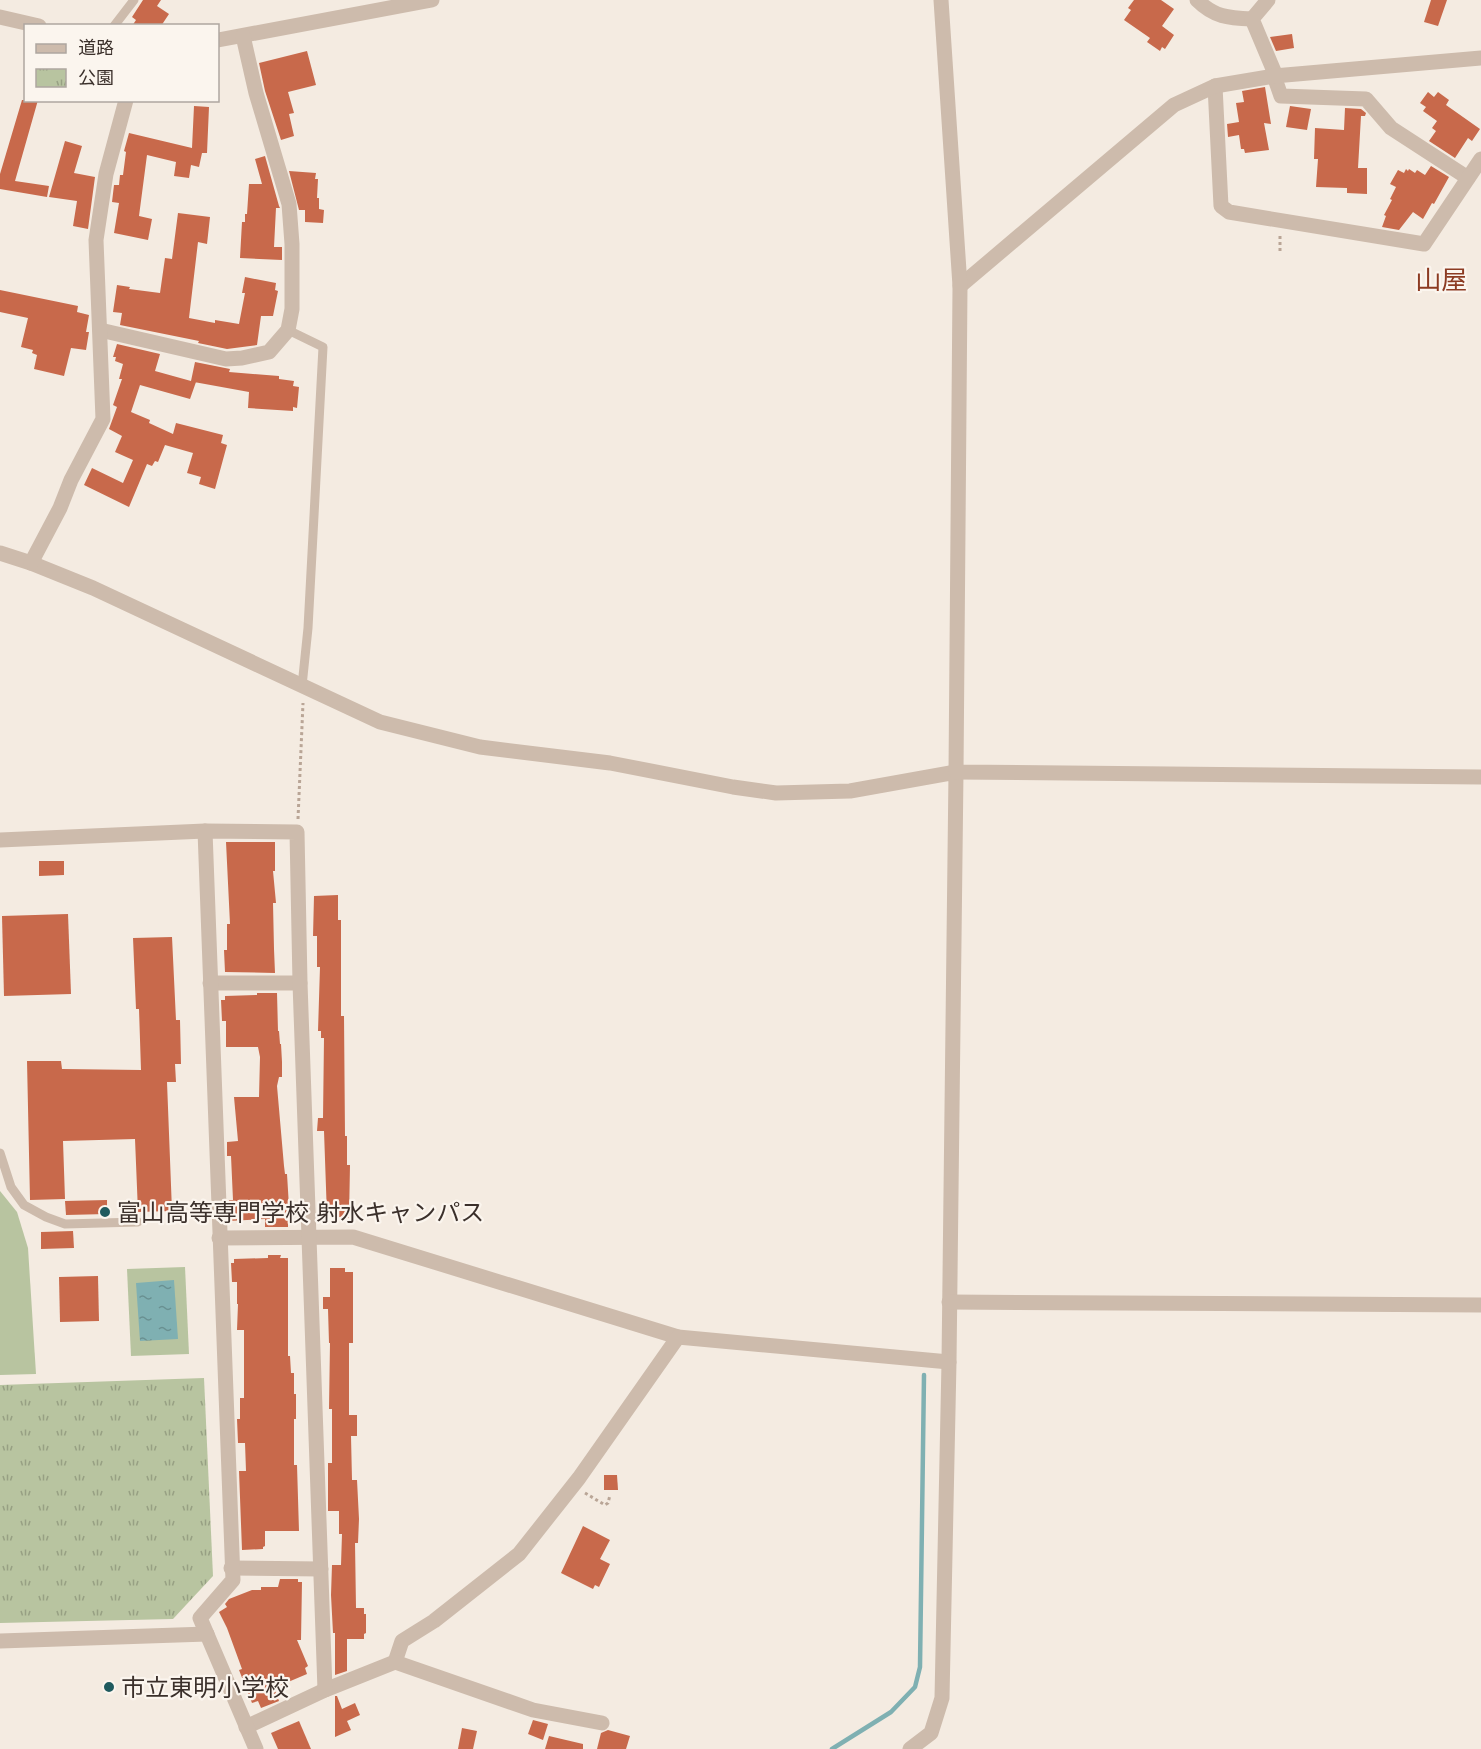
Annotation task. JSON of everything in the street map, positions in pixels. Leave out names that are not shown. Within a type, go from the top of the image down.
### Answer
[{"type":"street","points":[[219,40],[432,0]]},
{"type":"street","points":[[910,1749],[931,1733],[942,1698],[945,1361],[949,1302],[956,772],[960,286],[941,0]]},
{"type":"street","points":[[1197,0],[1208,10],[1228,18],[1252,19]]},
{"type":"street","points":[[1252,19],[1268,0]]},
{"type":"street","points":[[0,17],[30,24]]},
{"type":"street","points":[[1252,19],[1281,96],[1366,99],[1390,128],[1468,178]]},
{"type":"street","points":[[100,330],[226,359],[269,352],[288,330],[292,309],[292,244],[289,204],[256,93],[243,36]]},
{"type":"street","points":[[960,286],[1174,105],[1215,86],[1275,76],[1481,58]]},
{"type":"street","points":[[1215,86],[1221,206],[1229,212],[1424,244],[1481,159]]},
{"type":"street","points":[[31,563],[103,418],[96,240],[106,174],[125,102]]},
{"type":"street","points":[[0,554],[31,563],[93,588],[380,722],[480,747],[610,763],[733,788],[776,793],[813,793],[850,790],[956,772],[1481,777]]},
{"type":"street","points":[[205,831],[232,1580],[201,1618],[256,1749]]},
{"type":"street","points":[[0,840],[205,831],[297,832],[300,983],[325,1690]]},
{"type":"street","points":[[210,983],[300,983]]},
{"type":"street","points":[[219,1238],[353,1237],[678,1337],[945,1361]]},
{"type":"street","points":[[949,1302],[1481,1305]]},
{"type":"street","points":[[395,1662],[402,1641],[434,1622],[519,1554],[573,1486],[678,1337]]},
{"type":"street","points":[[231,1568],[321,1569]]},
{"type":"street","points":[[0,1641],[207,1634]]},
{"type":"street","points":[[246,1727],[325,1690],[395,1662],[533,1710],[602,1723]]},
{"type":"lane","points":[[116,24],[134,0]]},
{"type":"lane","points":[[288,330],[323,347],[302,686]]},
{"type":"lane","points":[[0,1153],[11,1187],[24,1205],[46,1217],[65,1224],[138,1222]]},
{"type":"path","points":[[297,832],[302,686]]},
{"type":"path","points":[[573,1486],[605,1505],[610,1495]]},
{"type":"green space","points":[[0,1191],[17,1212],[28,1248],[36,1374],[0,1375]]},
{"type":"green space","points":[[185,1267],[189,1354],[131,1356],[127,1269]]},
{"type":"green space","points":[[204,1378],[213,1576],[173,1619],[0,1623],[0,1385]]},
{"type":"water","points":[[174,1280],[178,1339],[140,1341],[136,1283]]},
{"type":"building","points":[[143,0],[161,0],[157,6],[169,14],[162,24],[133,24],[136,20],[132,17]]},
{"type":"building","points":[[1134,0],[1161,0],[1174,9],[1162,26],[1174,35],[1165,49],[1162,47],[1160,51],[1147,42],[1150,38],[1124,20]]},
{"type":"building","points":[[1431,0],[1447,0],[1438,26],[1424,22]]},
{"type":"building","points":[[1292,34],[1294,48],[1276,51],[1270,37]]},
{"type":"building","points":[[307,51],[316,85],[288,92],[294,113],[289,114],[294,136],[281,140],[265,91],[259,63]]},
{"type":"building","points":[[1265,87],[1271,124],[1264,123],[1269,150],[1245,153],[1244,149],[1241,149],[1239,135],[1228,137],[1227,124],[1239,122],[1236,103],[1244,102],[1242,91]]},
{"type":"building","points":[[1428,92],[1434,97],[1438,92],[1449,100],[1446,105],[1480,129],[1472,141],[1468,138],[1455,158],[1429,141],[1436,131],[1432,128],[1437,121],[1423,111],[1426,107],[1420,103]]},
{"type":"building","points":[[22,100],[37,102],[15,181],[49,186],[47,197],[0,189],[0,174]]},
{"type":"building","points":[[194,106],[209,107],[207,153],[202,153],[199,167],[191,165],[189,178],[174,176],[176,162],[147,155],[139,216],[152,219],[148,240],[114,233],[119,203],[112,202],[114,185],[119,185],[120,175],[123,175],[126,152],[124,151],[129,133],[192,148]]},
{"type":"building","points":[[1290,106],[1311,109],[1307,130],[1286,127]]},
{"type":"building","points":[[1345,108],[1361,109],[1366,113],[1365,116],[1361,116],[1358,168],[1367,168],[1367,194],[1347,193],[1347,188],[1316,187],[1318,159],[1314,159],[1315,128],[1344,130]]},
{"type":"building","points":[[65,141],[82,146],[74,173],[95,177],[88,229],[73,226],[77,201],[49,197]]},
{"type":"building","points":[[265,156],[280,208],[276,208],[274,247],[282,247],[282,260],[240,258],[242,222],[245,222],[245,214],[247,214],[249,184],[262,184],[255,159]]},
{"type":"building","points":[[1431,166],[1449,177],[1423,219],[1413,212],[1399,230],[1382,227],[1386,216],[1384,215],[1396,187],[1390,184],[1398,170],[1404,173],[1406,169],[1408,171],[1409,169],[1415,173],[1417,170],[1425,175]]},
{"type":"building","points":[[289,171],[316,173],[319,209],[324,210],[323,223],[305,222],[305,210],[299,210]]},
{"type":"building","points":[[178,213],[210,217],[207,244],[198,242],[189,318],[215,323],[215,320],[239,324],[245,293],[242,293],[245,277],[276,283],[275,290],[278,291],[273,316],[261,316],[257,345],[227,349],[120,325],[122,313],[113,312],[117,285],[160,293],[165,258],[172,259]]},
{"type":"building","points":[[0,290],[78,306],[77,312],[89,315],[86,350],[71,348],[64,376],[34,369],[37,355],[32,353],[33,350],[21,347],[28,318],[0,312]]},
{"type":"building","points":[[117,344],[160,354],[155,371],[191,381],[195,362],[230,369],[229,372],[279,376],[279,379],[294,381],[293,386],[299,387],[297,408],[293,407],[293,411],[248,408],[249,392],[196,382],[190,399],[140,385],[131,412],[173,434],[176,423],[223,435],[221,443],[227,445],[215,489],[199,484],[201,477],[187,473],[193,453],[165,445],[158,462],[155,461],[152,466],[147,464],[129,507],[84,485],[92,468],[123,483],[133,460],[115,452],[122,436],[109,429],[117,407],[113,405],[122,379],[119,379],[123,364],[115,361],[116,357],[113,357]]},
{"type":"building","points":[[226,842],[275,842],[275,871],[273,871],[276,903],[273,903],[275,973],[225,972],[224,950],[227,950],[227,924],[230,924]]},
{"type":"building","points":[[39,861],[64,861],[64,875],[39,876]]},
{"type":"building","points":[[338,895],[338,920],[341,920],[341,1016],[344,1016],[345,1136],[347,1136],[347,1165],[350,1165],[349,1218],[327,1216],[324,1131],[317,1131],[318,1118],[323,1118],[324,1038],[321,1038],[321,1031],[318,1031],[320,967],[317,967],[317,936],[313,936],[314,896]]},
{"type":"building","points":[[68,914],[71,994],[4,996],[2,916]]},
{"type":"building","points":[[172,937],[176,1020],[180,1020],[181,1064],[175,1064],[176,1082],[167,1082],[172,1211],[138,1212],[135,1139],[63,1141],[65,1199],[30,1200],[27,1061],[61,1061],[62,1069],[141,1070],[133,938]]},
{"type":"building","points":[[257,993],[277,993],[282,1077],[279,1077],[277,1086],[284,1166],[285,1174],[287,1174],[290,1223],[288,1227],[265,1227],[265,1219],[229,1221],[229,1200],[233,1200],[231,1156],[227,1156],[227,1142],[238,1141],[234,1097],[259,1097],[260,1057],[258,1047],[226,1047],[226,1021],[222,1021],[221,1000],[225,1000],[225,996],[257,995]]},
{"type":"building","points":[[107,1200],[107,1214],[66,1215],[65,1201]]},
{"type":"building","points":[[73,1231],[74,1248],[41,1249],[41,1232]]},
{"type":"building","points":[[268,1255],[281,1255],[280,1258],[288,1258],[288,1356],[290,1356],[291,1373],[294,1373],[294,1394],[296,1394],[294,1465],[297,1465],[299,1531],[265,1531],[263,1549],[242,1550],[239,1471],[246,1471],[245,1443],[238,1443],[237,1419],[240,1419],[240,1398],[244,1398],[244,1330],[237,1330],[237,1282],[232,1282],[231,1263],[234,1263],[234,1259],[268,1258]]},
{"type":"building","points":[[330,1268],[345,1268],[345,1272],[353,1272],[353,1343],[349,1343],[349,1415],[357,1415],[357,1436],[351,1436],[352,1480],[357,1480],[359,1519],[358,1543],[355,1543],[356,1608],[364,1608],[364,1614],[366,1614],[364,1639],[347,1639],[347,1671],[335,1675],[335,1633],[333,1633],[331,1595],[332,1565],[341,1565],[342,1534],[339,1534],[339,1511],[328,1511],[328,1463],[332,1463],[332,1409],[329,1409],[328,1309],[323,1309],[323,1297],[330,1297]]},
{"type":"building","points":[[98,1276],[99,1321],[60,1322],[59,1277]]},
{"type":"building","points":[[604,1475],[617,1475],[618,1490],[604,1490]]},
{"type":"building","points":[[583,1526],[610,1540],[600,1559],[610,1564],[599,1587],[595,1585],[593,1589],[561,1573]]},
{"type":"building","points":[[280,1579],[298,1579],[298,1582],[302,1582],[301,1640],[297,1640],[308,1666],[305,1668],[307,1674],[274,1688],[279,1701],[261,1708],[258,1701],[252,1703],[239,1670],[242,1669],[219,1612],[227,1607],[225,1604],[229,1599],[252,1590],[261,1590],[261,1587],[278,1587]]},
{"type":"building","points":[[335,1696],[342,1709],[355,1703],[360,1715],[347,1721],[351,1730],[335,1737]]},
{"type":"building","points":[[533,1720],[548,1724],[543,1740],[528,1734]]},
{"type":"building","points":[[299,1721],[311,1749],[278,1749],[271,1733]]},
{"type":"building","points":[[462,1728],[477,1731],[473,1749],[458,1749]]},
{"type":"building","points":[[608,1730],[630,1736],[626,1749],[597,1749],[601,1733]]},
{"type":"building","points":[[549,1736],[583,1744],[583,1749],[545,1749]]},
{"type":"waterway","points":[[832,1749],[891,1712],[915,1687],[920,1667],[924,1375]]},
{"type":"place","name":"富山高等専門学校 射水キャンパス","points":[[105,1212]]},
{"type":"place","name":"市立東明小学校","points":[[109,1687]]},
{"type":"district","name":"山屋","points":[[1441,280]]}]
